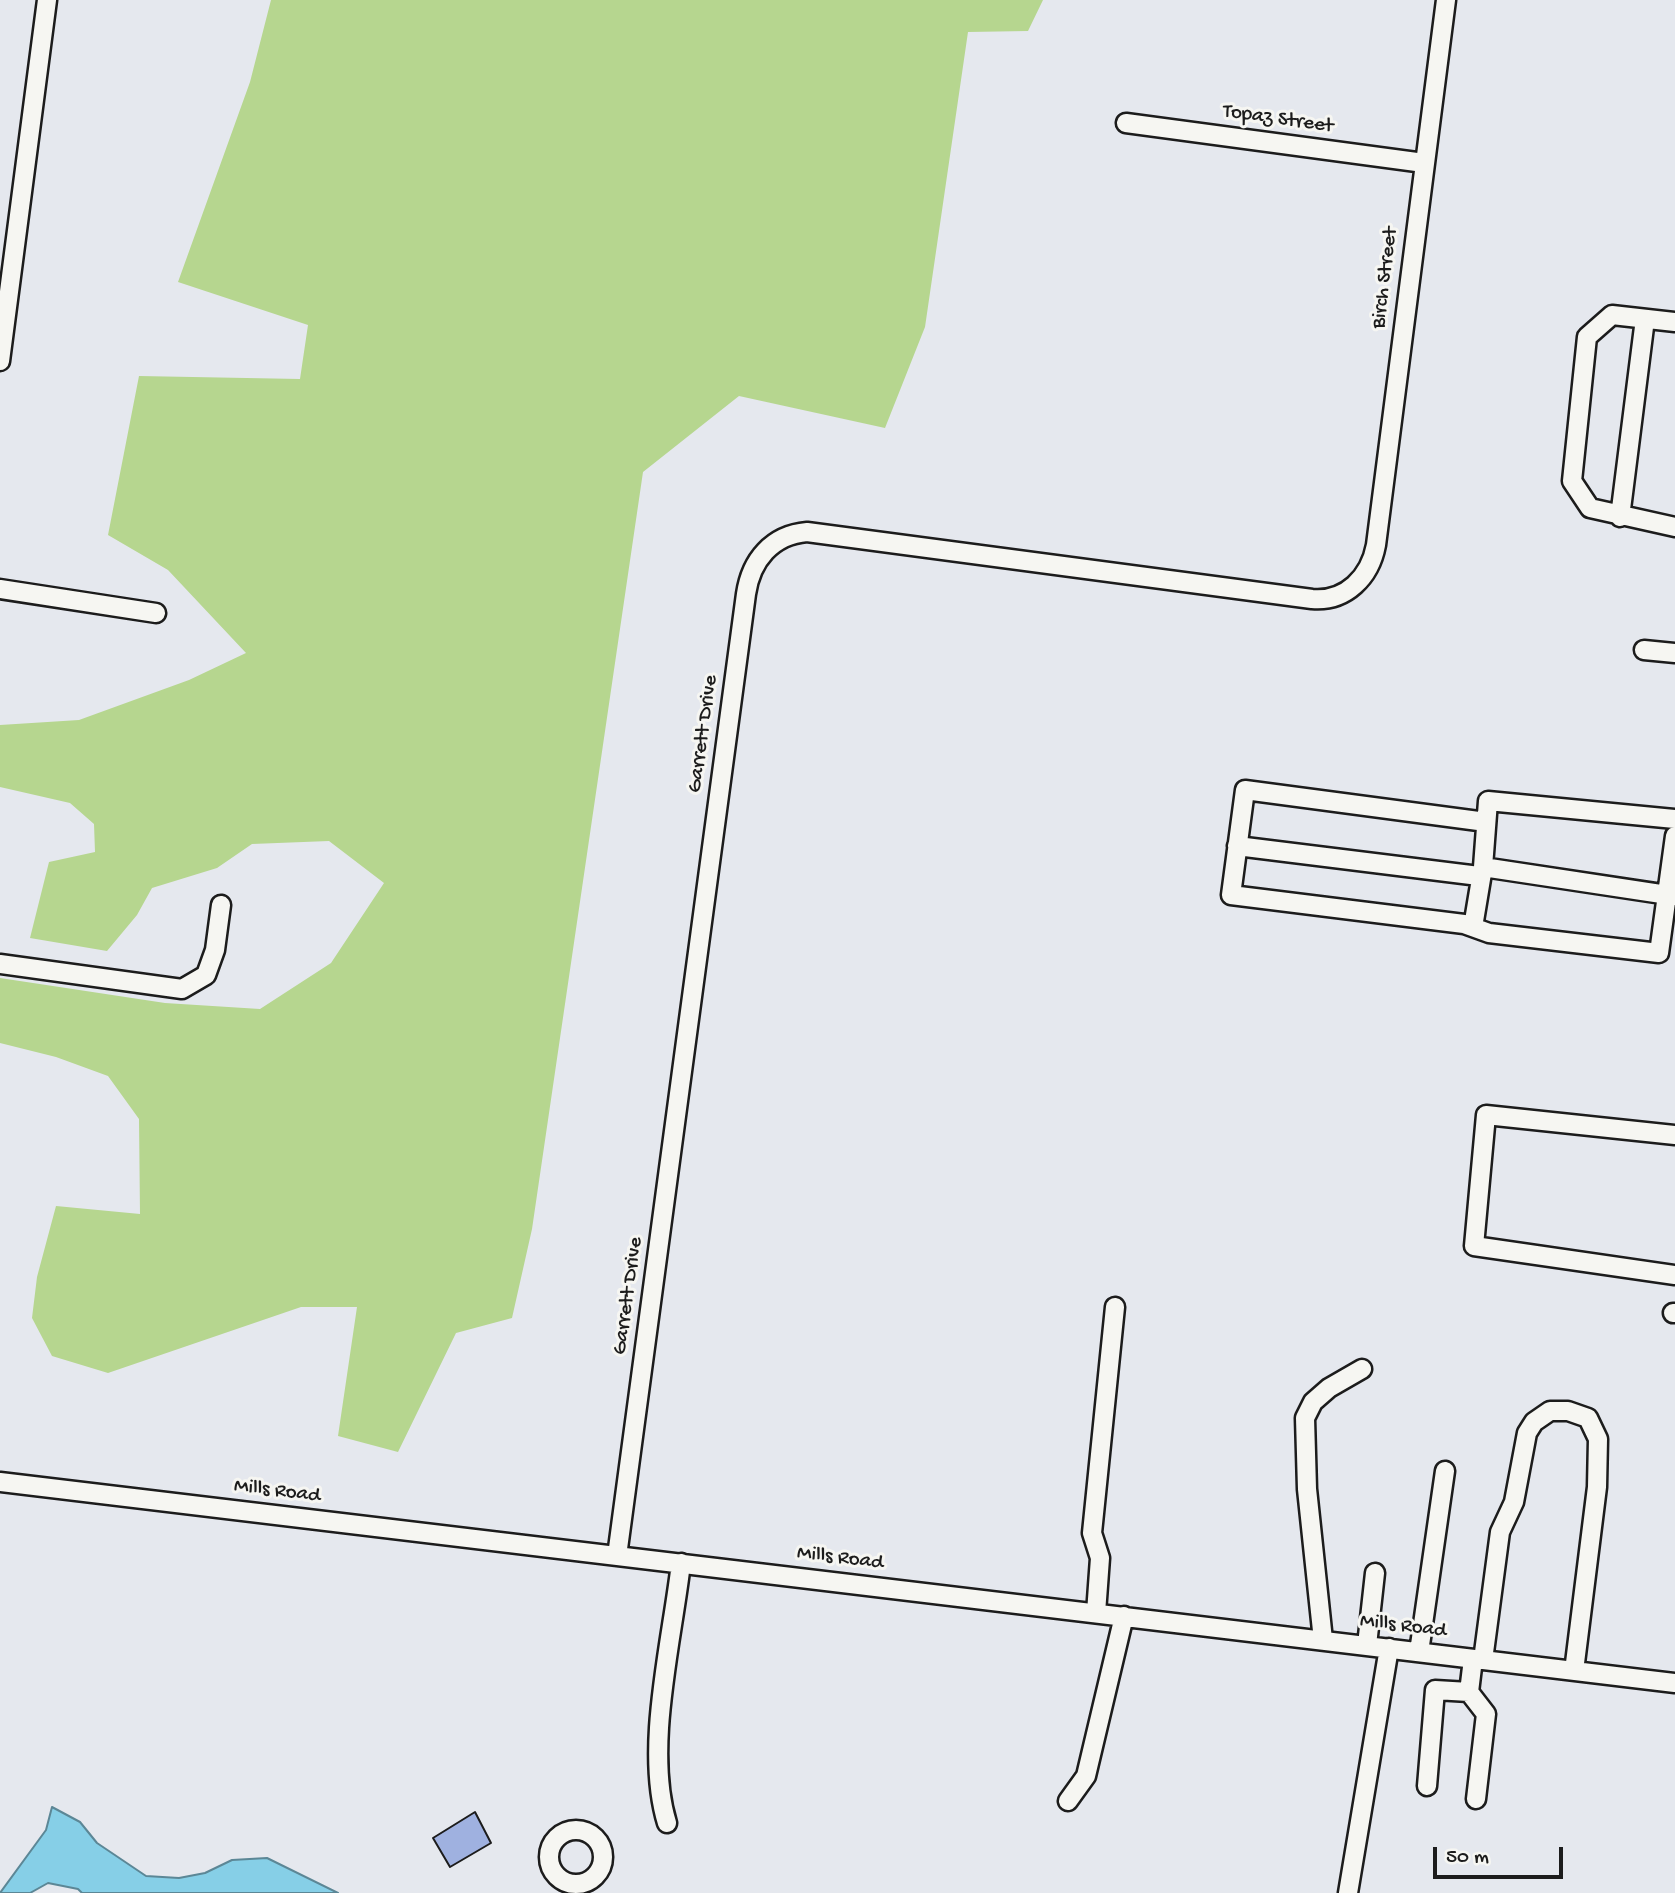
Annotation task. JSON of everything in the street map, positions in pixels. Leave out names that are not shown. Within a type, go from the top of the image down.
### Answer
[{"type":"street","points":[[0,361],[47,0]]},
{"type":"street","name":"Birch Street","points":[[1372,561],[1446,0]]},
{"type":"street","name":"Topaz Street","points":[[1126,123],[1424,163]]},
{"type":"street","points":[[1675,322],[1612,315],[1587,337],[1572,481],[1590,508],[1620,517],[1675,526]]},
{"type":"street","points":[[1620,517],[1645,319]]},
{"type":"street","name":"Garrett Drive","points":[[617,1556],[746,594],[751,573],[760,556],[782,539],[807,532],[1318,600],[1336,597],[1350,589],[1372,561]]},
{"type":"street","points":[[0,589],[156,613]]},
{"type":"street","points":[[1643,650],[1675,653]]},
{"type":"street","points":[[1486,822],[1245,790],[1231,895],[1474,927],[1489,933],[1659,953],[1671,895],[1675,836]]},
{"type":"street","points":[[1474,927],[1488,800],[1675,820]]},
{"type":"street","points":[[1237,846],[1671,895]]},
{"type":"street","points":[[0,964],[182,989],[206,975],[215,950],[221,905]]},
{"type":"street","points":[[1674,1269],[1474,1246],[1486,1115],[1675,1135]]},
{"type":"street","points":[[1096,1613],[1101,1558],[1092,1533],[1115,1307]]},
{"type":"street","points":[[1323,1640],[1307,1489],[1305,1418],[1312,1402],[1329,1388],[1362,1369]]},
{"type":"street","points":[[1469,1692],[1478,1660],[1500,1532],[1514,1502],[1527,1433],[1534,1422],[1550,1411],[1568,1411],[1588,1419],[1598,1439],[1597,1487],[1574,1671]]},
{"type":"street","points":[[1419,1652],[1445,1471]]},
{"type":"street","name":"Mills Road","points":[[0,1482],[1675,1683]]},
{"type":"street","points":[[667,1823],[659,1797],[657,1763],[681,1563]]},
{"type":"street","points":[[1367,1645],[1375,1573]]},
{"type":"street","points":[[1068,1801],[1086,1776],[1124,1616]]},
{"type":"street","points":[[1348,1893],[1389,1648]]},
{"type":"street","points":[[1427,1786],[1435,1690],[1469,1692],[1486,1714],[1476,1799]]},
{"type":"green space","points":[[271,0],[1043,0],[1028,31],[968,32],[925,327],[885,428],[739,396],[643,472],[532,1229],[512,1318],[456,1333],[398,1452],[338,1436],[357,1307],[301,1307],[108,1373],[52,1356],[32,1318],[37,1277],[56,1206],[140,1214],[139,1119],[108,1076],[56,1057],[0,1043],[0,978],[165,1003],[260,1009],[331,963],[384,883],[329,841],[252,844],[217,868],[152,888],[137,915],[107,951],[30,938],[49,862],[95,852],[94,824],[70,803],[0,787],[0,725],[79,720],[189,680],[246,653],[168,570],[108,535],[139,376],[300,379],[308,325],[178,282],[250,82]]},
{"type":"water","points":[[52,1807],[80,1822],[97,1843],[146,1876],[179,1878],[205,1873],[232,1860],[267,1858],[338,1893],[82,1893],[78,1889],[48,1883],[30,1893],[0,1893],[46,1830]]},
{"type":"building","points":[[475,1812],[491,1843],[450,1867],[433,1838]]}]
